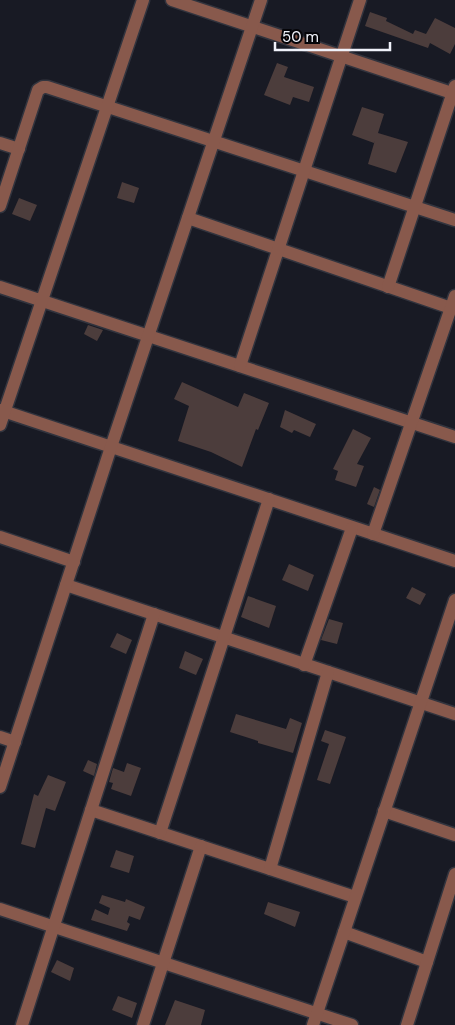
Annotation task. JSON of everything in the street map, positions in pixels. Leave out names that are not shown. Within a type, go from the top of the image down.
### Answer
[{"type":"street","points":[[0,425],[2,411],[42,301],[143,0]]},
{"type":"street","points":[[172,0],[454,91],[388,286]]},
{"type":"street","points":[[0,787],[111,447],[261,0]]},
{"type":"street","points":[[240,366],[360,0]]},
{"type":"street","points":[[0,206],[38,90],[43,86],[455,220]]},
{"type":"street","points":[[0,143],[19,149]]},
{"type":"street","points":[[188,218],[451,308]]},
{"type":"street","points":[[0,287],[455,437]]},
{"type":"street","points":[[373,534],[455,296]]},
{"type":"street","points":[[2,411],[455,561]]},
{"type":"street","points":[[160,833],[269,499]]},
{"type":"street","points":[[304,665],[352,528]]},
{"type":"street","points":[[0,537],[74,562]]},
{"type":"street","points":[[66,585],[455,714]]},
{"type":"street","points":[[314,1019],[455,600]]},
{"type":"street","points":[[22,1025],[154,614]]},
{"type":"street","points":[[270,869],[328,672]]},
{"type":"street","points":[[0,737],[15,742]]},
{"type":"street","points":[[90,810],[355,897]]},
{"type":"street","points":[[384,811],[455,835]]},
{"type":"street","points":[[143,1025],[201,846]]},
{"type":"street","points":[[407,1025],[455,874]]},
{"type":"street","points":[[0,909],[163,962],[314,1019],[352,1025]]},
{"type":"street","points":[[344,932],[427,962]]},
{"type":"building","points":[[370,12],[387,18],[386,21],[413,34],[415,30],[426,34],[435,18],[455,28],[455,44],[450,54],[430,43],[428,48],[365,26]]},
{"type":"building","points":[[277,63],[288,67],[284,77],[314,87],[309,102],[293,97],[290,105],[264,95]]},
{"type":"building","points":[[362,107],[384,114],[378,133],[408,142],[396,173],[368,164],[375,140],[374,143],[352,135]]},
{"type":"building","points":[[122,182],[139,188],[134,203],[117,198]]},
{"type":"building","points":[[19,198],[37,205],[30,221],[12,214]]},
{"type":"building","points":[[88,325],[103,330],[97,341],[84,334]]},
{"type":"building","points":[[182,382],[238,407],[244,393],[269,403],[258,430],[256,429],[242,467],[211,452],[178,441],[189,406],[174,399]]},
{"type":"building","points":[[285,410],[316,424],[310,437],[294,430],[292,433],[280,427]]},
{"type":"building","points":[[353,429],[371,438],[357,464],[364,466],[356,487],[335,480],[338,471],[333,469]]},
{"type":"building","points":[[374,487],[380,490],[374,507],[367,504]]},
{"type":"building","points":[[289,564],[314,575],[308,591],[282,580]]},
{"type":"building","points":[[412,587],[426,594],[420,605],[406,598]]},
{"type":"building","points":[[248,596],[276,606],[269,628],[241,617]]},
{"type":"building","points":[[329,619],[343,623],[337,644],[321,640]]},
{"type":"building","points":[[117,633],[132,640],[126,654],[110,647]]},
{"type":"building","points":[[185,651],[203,659],[196,675],[179,668]]},
{"type":"building","points":[[236,714],[286,729],[290,718],[302,723],[293,753],[258,743],[258,741],[230,732]]},
{"type":"building","points":[[325,730],[346,737],[330,784],[317,780],[329,744],[321,741]]},
{"type":"building","points":[[88,760],[97,764],[94,776],[83,771]]},
{"type":"building","points":[[127,763],[141,768],[131,796],[111,789],[113,783],[109,782],[113,768],[124,772]]},
{"type":"building","points":[[48,775],[66,782],[55,811],[46,808],[35,848],[21,844],[34,794],[38,796]]},
{"type":"building","points":[[116,850],[134,856],[129,873],[110,867]]},
{"type":"building","points":[[102,895],[125,902],[126,899],[145,907],[140,920],[129,916],[127,922],[130,924],[127,931],[91,920],[95,909],[108,915],[110,908],[99,903]]},
{"type":"building","points":[[268,902],[300,912],[295,927],[264,914]]},
{"type":"building","points":[[57,960],[74,968],[70,981],[51,972]]},
{"type":"building","points":[[118,996],[137,1003],[132,1018],[112,1010]]},
{"type":"building","points":[[175,1000],[205,1010],[201,1025],[165,1025]]}]
